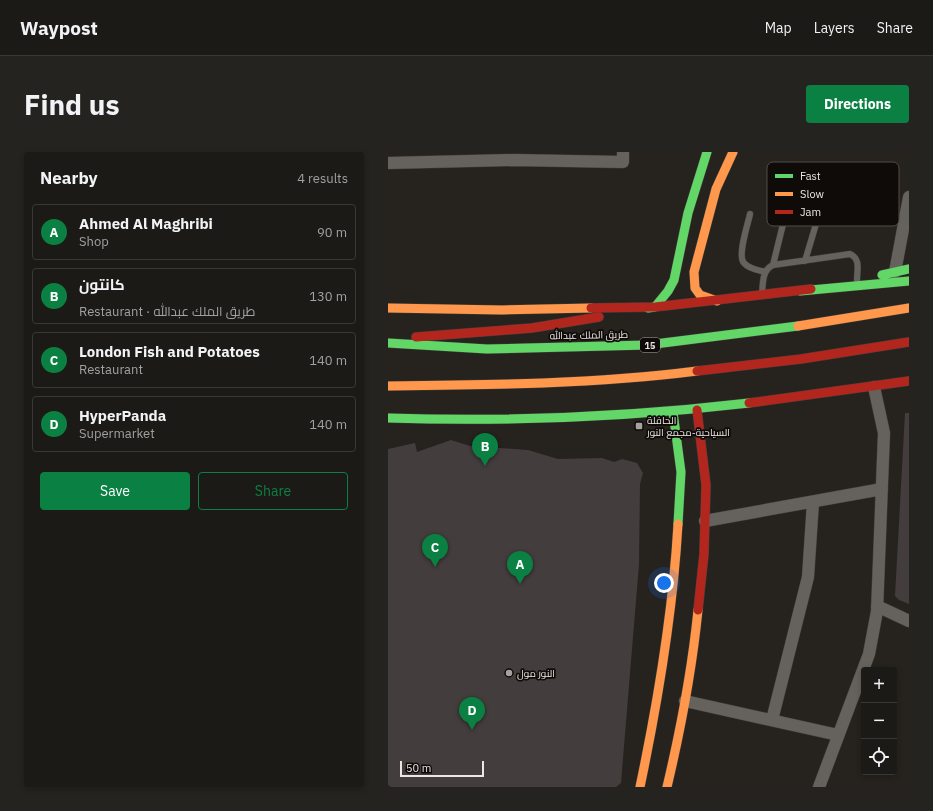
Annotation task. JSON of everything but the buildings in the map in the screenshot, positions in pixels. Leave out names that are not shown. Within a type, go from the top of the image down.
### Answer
[{"type":"main road","points":[[707,152],[699,211],[694,272],[695,288],[700,294],[717,301]]},
{"type":"main road","points":[[388,308],[502,310],[655,307],[668,291],[674,280],[699,211],[716,189],[734,152]]},
{"type":"main road","points":[[800,291],[909,269]]},
{"type":"main road","points":[[388,338],[532,328],[655,307],[909,281]]},
{"type":"main road","name":"طريق الملك عبدالله","points":[[388,343],[487,349],[647,345],[800,326],[909,308]]},
{"type":"main road","points":[[388,386],[483,385],[642,378],[801,358],[909,342]]},
{"type":"main road","points":[[874,387],[909,371]]},
{"type":"main road","points":[[388,418],[442,421],[564,419],[673,412],[874,387],[909,380]]},
{"type":"main road","points":[[667,787],[694,652],[704,554],[706,485],[697,410]]},
{"type":"main road","points":[[640,787],[656,712],[670,609],[678,528],[681,472],[673,412]]},
{"type":"street","points":[[388,163],[514,156],[623,162],[623,152]]},
{"type":"street","points":[[895,272],[909,197]]},
{"type":"street","points":[[819,787],[869,654],[877,606],[884,433],[874,387]]},
{"type":"street","points":[[705,521],[882,490]]},
{"type":"street","points":[[772,720],[808,577],[813,502]]},
{"type":"street","points":[[877,606],[909,621]]},
{"type":"street","points":[[685,701],[838,734]]},
{"type":"lane","points":[[750,214],[741,256],[744,263],[752,268],[765,272]]},
{"type":"lane","points":[[772,265],[782,226]]},
{"type":"lane","points":[[806,261],[816,226]]},
{"type":"lane","points":[[761,296],[765,272],[772,265],[850,254],[856,257],[858,261],[857,280]]},
{"type":"traffic: fast","points":[[648,308],[655,307],[668,291],[674,280],[688,213],[707,152]]},
{"type":"traffic: fast","points":[[882,275],[909,269]]},
{"type":"traffic: fast","points":[[800,291],[909,281]]},
{"type":"traffic: fast","points":[[388,343],[487,349],[647,345],[798,326]]},
{"type":"traffic: fast","points":[[388,418],[524,419],[659,412],[749,403]]},
{"type":"traffic: fast","points":[[673,412],[681,472],[678,524]]},
{"type":"traffic: slow","points":[[717,301],[700,295],[695,288],[694,272],[716,189],[733,152]]},
{"type":"traffic: slow","points":[[388,308],[502,310],[591,308]]},
{"type":"traffic: slow","points":[[798,326],[909,308]]},
{"type":"traffic: slow","points":[[388,386],[582,381],[620,379],[697,371]]},
{"type":"traffic: slow","points":[[640,787],[653,722],[669,623],[678,524]]},
{"type":"traffic: slow","points":[[667,787],[686,699],[698,610]]},
{"type":"traffic: jam","points":[[591,308],[655,307],[811,289]]},
{"type":"traffic: jam","points":[[416,337],[532,328],[599,317]]},
{"type":"traffic: jam","points":[[697,371],[801,359],[909,342]]},
{"type":"traffic: jam","points":[[749,403],[909,381]]},
{"type":"traffic: jam","points":[[697,410],[706,485],[704,554],[698,610]]},
{"type":"place","name":"الحافلة السياحية-مجمع النور","points":[[639,426]]},
{"type":"place","name":"كانتون","points":[[485,466]]},
{"type":"place","name":"London Fish and Potatoes","points":[[435,567]]},
{"type":"place","name":"Ahmed Al Maghribi","points":[[520,584]]},
{"type":"place","name":"النور مول","points":[[509,673]]},
{"type":"place","name":"HyperPanda","points":[[472,730]]}]
